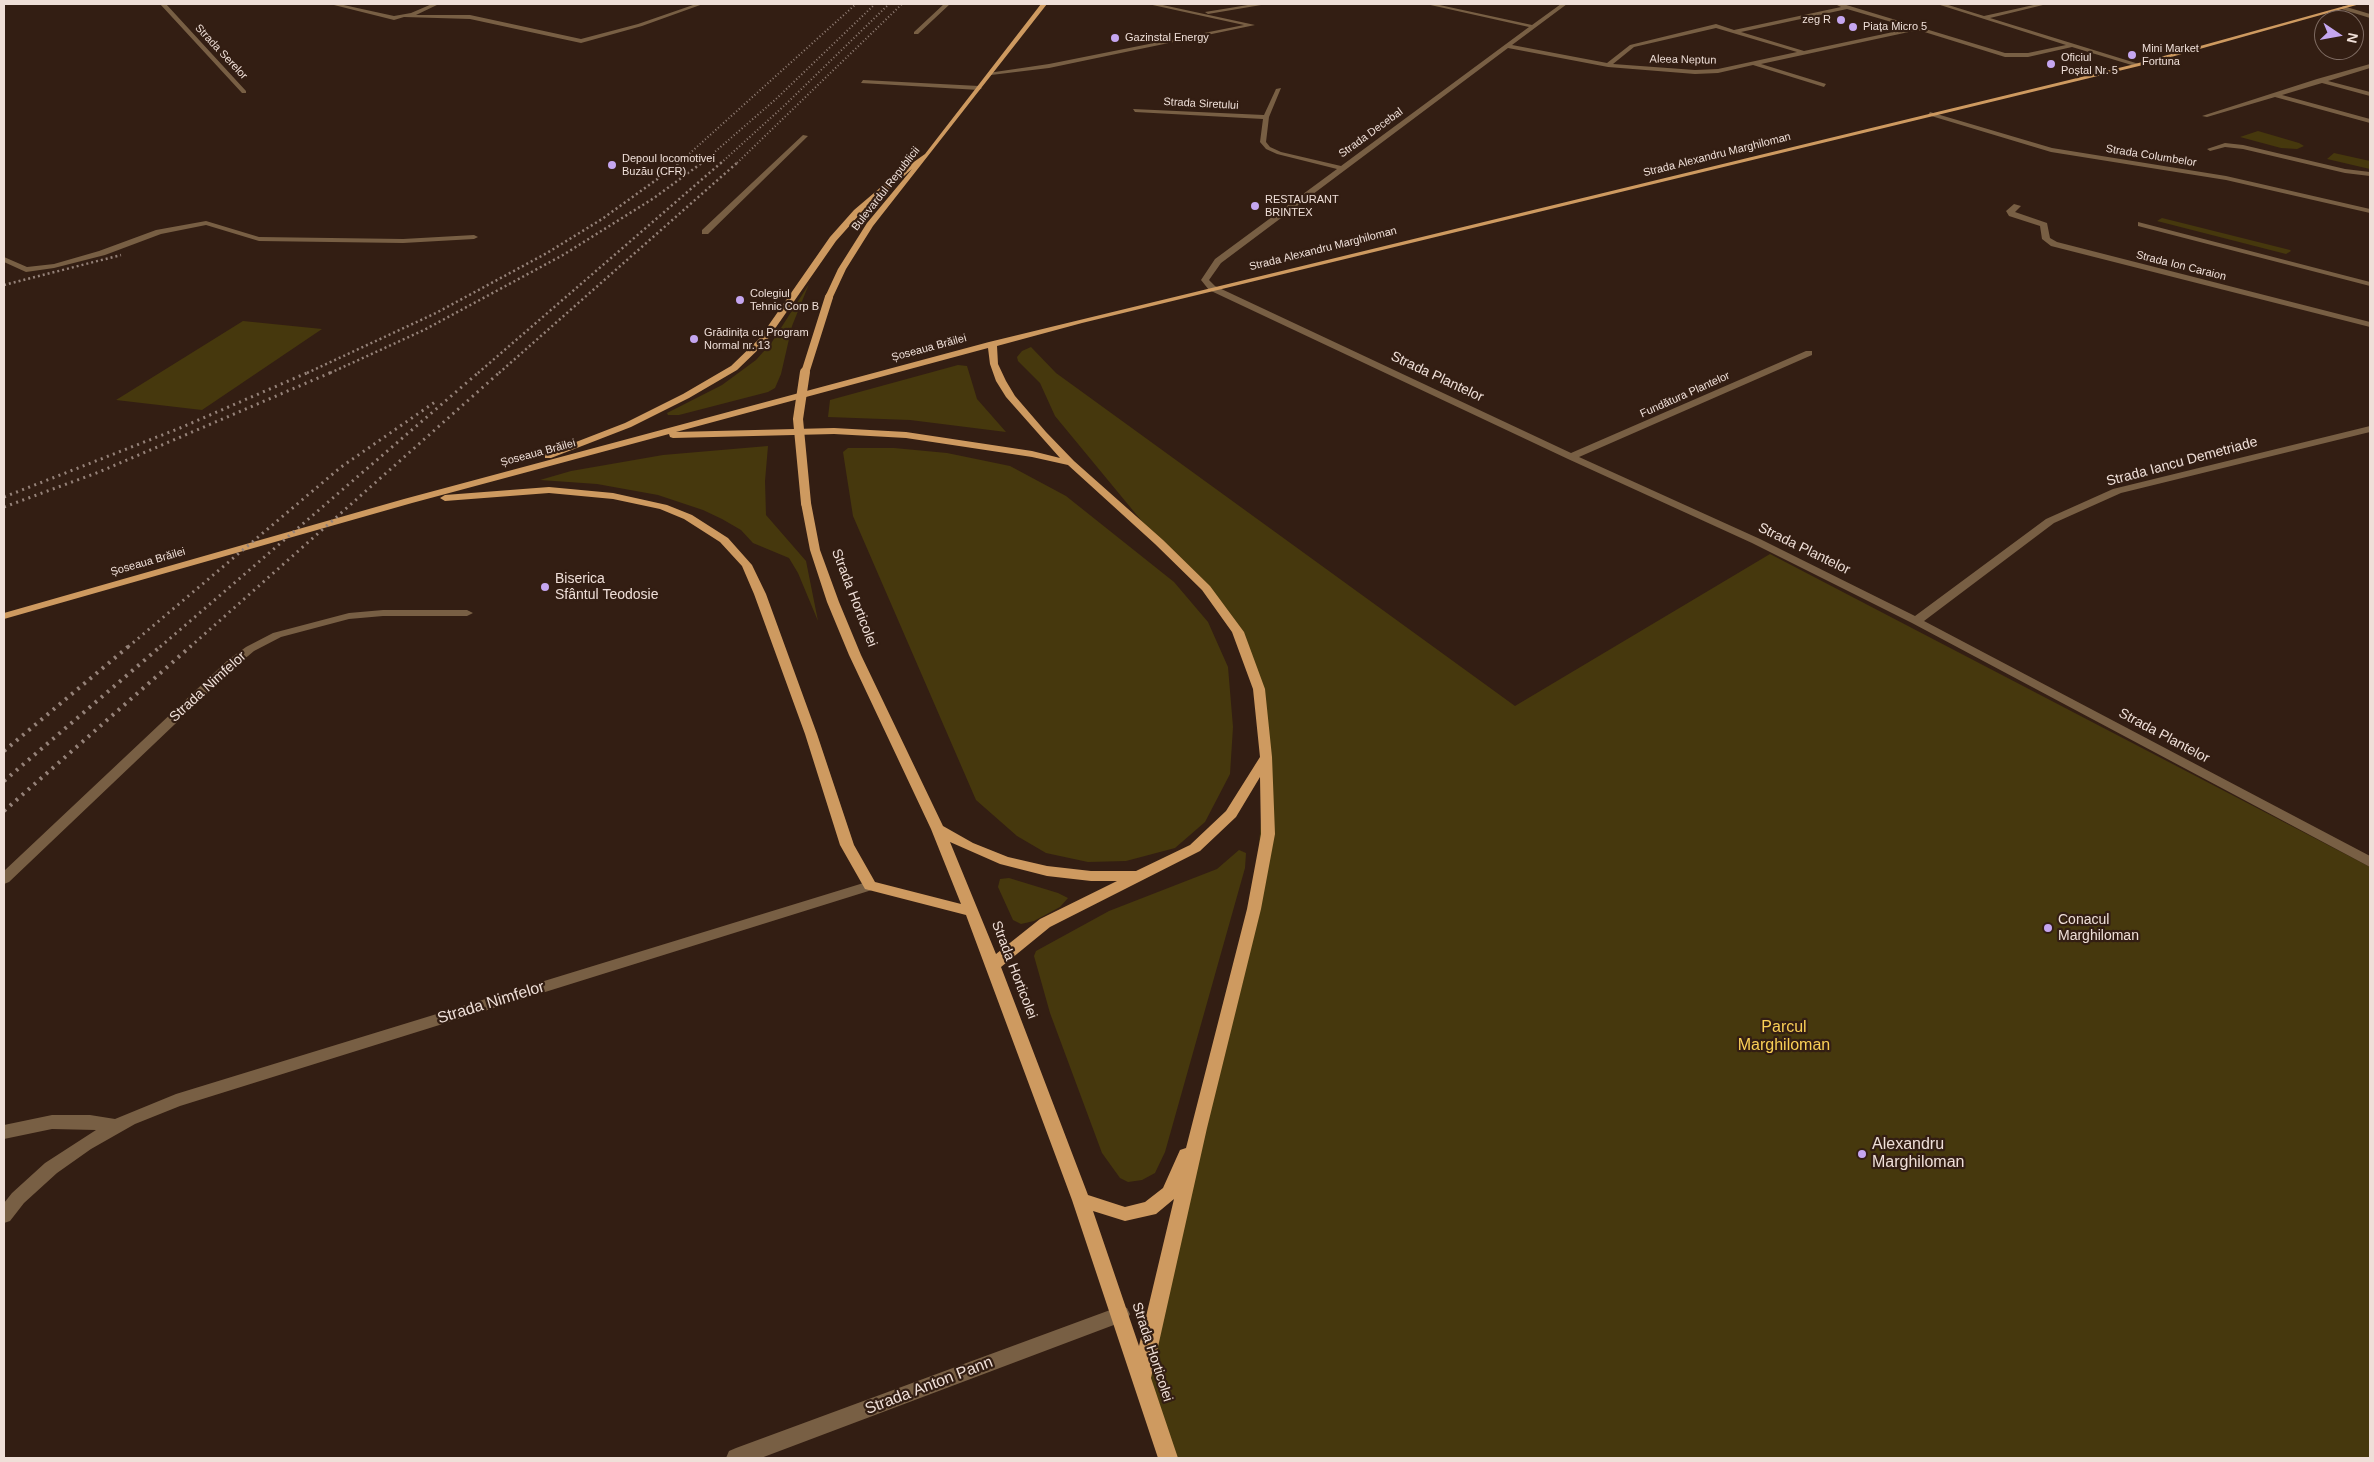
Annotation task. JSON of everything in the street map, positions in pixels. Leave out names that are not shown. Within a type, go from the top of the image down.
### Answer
[{"type":"main road","name":"Bulevardul Republicii","points":[[806,503],[798,419],[805,370],[829,297],[842,269],[870,225],[1044,4]]},
{"type":"main road","name":"Strada Alexandru Marghiloman","points":[[1080,321],[2137,65],[2356,4]]},
{"type":"main road","points":[[408,501],[558,452],[628,425],[664,408],[734,368],[762,341],[833,239],[857,212],[896,177],[927,155]]},
{"type":"main road","name":"Șoseaua Brăilei","points":[[4,616],[408,501],[1080,321]]},
{"type":"main road","points":[[992,344],[994,364],[1011,397],[1071,463],[1173,555],[1206,588],[1238,632],[1259,689],[1266,757],[1268,834],[1256,899],[1199,1128],[1141,1379]]},
{"type":"main road","points":[[649,436],[834,430],[932,439],[1032,454],[1071,463]]},
{"type":"main road","points":[[408,501],[541,490],[589,492],[663,507],[688,518],[724,540],[747,565],[760,594],[811,734],[847,845],[870,886],[970,911]]},
{"type":"main road","name":"Strada Horticolei","points":[[806,503],[815,550],[855,655],[938,829],[1081,1200],[1168,1458]]},
{"type":"main road","points":[[992,966],[1045,923],[1195,848],[1231,814],[1266,757]]},
{"type":"main road","points":[[938,829],[968,846],[1005,861],[1038,869],[1091,876],[1137,876]]},
{"type":"main road","points":[[1081,1200],[1125,1214],[1150,1208],[1170,1193],[1199,1128]]},
{"type":"street","name":"Strada Serelor","points":[[163,4],[244,92]]},
{"type":"street","points":[[333,4],[383,17],[478,18],[581,41],[649,22],[700,4]]},
{"type":"street","points":[[405,16],[436,4]]},
{"type":"street","points":[[916,32],[947,4]]},
{"type":"street","points":[[991,73],[1049,66],[1252,25],[1151,4]]},
{"type":"street","points":[[1198,13],[1264,4]]},
{"type":"street","points":[[1429,4],[1535,27]]},
{"type":"street","name":"Strada Decebal","points":[[1212,288],[1205,280],[1218,261],[1340,168],[1564,4]]},
{"type":"street","name":"Aleea Neptun","points":[[1838,4],[2005,55],[2028,55],[2072,45]]},
{"type":"street","points":[[1940,4],[2137,65]]},
{"type":"street","points":[[1984,17],[2044,4]]},
{"type":"street","points":[[1733,31],[1847,7]]},
{"type":"street","points":[[2343,8],[2370,16]]},
{"type":"street","points":[[1608,65],[1632,46],[1716,26],[1804,53]]},
{"type":"street","name":"Aleea Neptun","points":[[1507,46],[1608,65],[1695,72],[1718,71],[1917,29]]},
{"type":"street","points":[[1753,64],[1824,84]]},
{"type":"street","points":[[2205,116],[2370,66]]},
{"type":"street","points":[[2319,80],[2370,94]]},
{"type":"street","points":[[863,82],[979,88]]},
{"type":"street","points":[[1280,89],[1266,117],[1263,142],[1268,148],[1291,156],[1340,168]]},
{"type":"street","points":[[2276,95],[2370,121]]},
{"type":"street","name":"Strada Siretului","points":[[1135,110],[1266,117]]},
{"type":"street","name":"Strada Columbelor","points":[[1930,114],[2051,150],[2226,178],[2370,211]]},
{"type":"street","points":[[705,232],[805,136]]},
{"type":"street","points":[[2210,149],[2224,146],[2243,146],[2344,171],[2370,174]]},
{"type":"street","name":"Strada Ion Caraion","points":[[2017,206],[2010,211],[2012,214],[2044,225],[2046,239],[2054,244],[2370,325]]},
{"type":"street","points":[[4,258],[26,270],[54,266],[102,253],[159,232],[206,223],[259,239],[403,241],[474,237]]},
{"type":"street","points":[[2141,224],[2370,284]]},
{"type":"street","name":"Strada Plantelor","points":[[1212,288],[1571,457],[1756,541],[1916,621],[2370,862]]},
{"type":"street","name":"Fundătura Plantelor","points":[[1571,457],[1809,353]]},
{"type":"street","name":"Strada Iancu Demetriade","points":[[1916,621],[2050,521],[2117,491],[2370,429]]},
{"type":"street","name":"Strada Nimfelor","points":[[4,879],[232,663],[250,649],[277,635],[349,616],[383,613],[467,613]]},
{"type":"street","name":"Strada Nimfelor","points":[[4,1216],[18,1198],[51,1168],[84,1144],[115,1126],[176,1101],[870,886]]},
{"type":"street","points":[[4,1132],[52,1122],[90,1122],[115,1126]]},
{"type":"street","name":"Strada Anton Pann","points":[[736,1458],[1121,1314]]},
{"type":"green space","points":[[2258,131],[2304,146],[2297,149],[2281,148],[2240,137]]},
{"type":"green space","points":[[2334,153],[2370,161],[2370,169],[2327,159]]},
{"type":"green space","points":[[2162,218],[2291,251],[2286,254],[2157,221]]},
{"type":"green space","points":[[809,284],[792,326],[781,374],[775,388],[768,392],[679,415],[668,415],[667,413],[722,385],[756,360],[772,342]]},
{"type":"green space","points":[[243,321],[322,329],[202,410],[116,400]]},
{"type":"green space","name":"Parcul Marghiloman","points":[[1031,347],[1056,373],[1515,706],[1770,554],[2370,867],[2370,1458],[1168,1458],[1141,1379],[1254,909],[1266,757],[1259,689],[1238,632],[1206,588],[1159,542],[1055,416],[1040,383],[1018,361],[1017,357],[1022,351]]},
{"type":"green space","points":[[958,365],[967,366],[977,399],[1006,432],[910,420],[828,417],[830,400]]},
{"type":"green space","points":[[768,446],[765,481],[766,515],[806,561],[818,621],[798,573],[789,558],[753,543],[741,530],[722,519],[703,510],[658,495],[597,484],[540,480],[571,471],[663,455]]},
{"type":"green space","points":[[848,448],[894,448],[947,453],[1010,466],[1066,496],[1174,582],[1208,622],[1228,667],[1233,727],[1230,774],[1205,822],[1175,848],[1126,861],[1088,862],[1046,853],[1017,836],[976,800],[853,516],[843,452]]},
{"type":"green space","points":[[1239,850],[1246,853],[1245,868],[1165,1152],[1155,1173],[1142,1180],[1128,1182],[1120,1178],[1102,1153],[1050,1013],[1034,956],[1036,951],[1109,911],[1217,869]]},
{"type":"green space","points":[[1009,878],[1058,893],[1068,898],[1060,907],[1034,921],[1021,924],[1013,920],[998,887],[1000,879]]},
{"type":"railway","points":[[679,163],[856,4]]},
{"type":"railway","points":[[702,163],[776,99],[875,4]]},
{"type":"railway","points":[[721,163],[785,105],[889,4]]},
{"type":"railway","points":[[737,163],[902,4]]},
{"type":"railway","points":[[307,373],[436,313],[547,253],[602,219],[681,162]]},
{"type":"railway","points":[[330,373],[424,330],[563,255],[654,198],[703,162]]},
{"type":"railway","points":[[478,373],[722,162]]},
{"type":"railway","points":[[499,373],[738,162]]},
{"type":"railway","points":[[4,285],[121,255]]},
{"type":"railway","points":[[4,497],[180,428],[309,372]]},
{"type":"railway","points":[[4,507],[99,472],[332,372]]},
{"type":"railway","points":[[160,647],[479,372]]},
{"type":"railway","points":[[190,647],[500,372]]},
{"type":"railway","points":[[128,647],[341,467],[435,402]]},
{"type":"railway","points":[[4,751],[129,646]]},
{"type":"railway","points":[[4,781],[161,646]]},
{"type":"railway","points":[[4,811],[191,646]]},
{"type":"place","name":"zeg R","points":[[1841,20]]},
{"type":"place","name":"Piața Micro 5","points":[[1853,27]]},
{"type":"place","name":"Gazinstal Energy","points":[[1115,38]]},
{"type":"place","name":"Mini Market Fortuna","points":[[2132,55]]},
{"type":"place","name":"Oficiul Poștal Nr. 5","points":[[2051,64]]},
{"type":"place","name":"Depoul locomotivei Buzău (CFR)","points":[[612,165]]},
{"type":"place","name":"RESTAURANT BRINTEX","points":[[1255,206]]},
{"type":"place","name":"Colegiul Tehnic Corp B","points":[[740,300]]},
{"type":"place","name":"Grădinița cu Program Normal nr. 13","points":[[694,339]]},
{"type":"place","name":"Biserica Sfântul Teodosie","points":[[545,587]]},
{"type":"place","name":"Conacul Marghiloman","points":[[2048,928]]},
{"type":"place","name":"Alexandru Marghiloman","points":[[1862,1154]]}]
